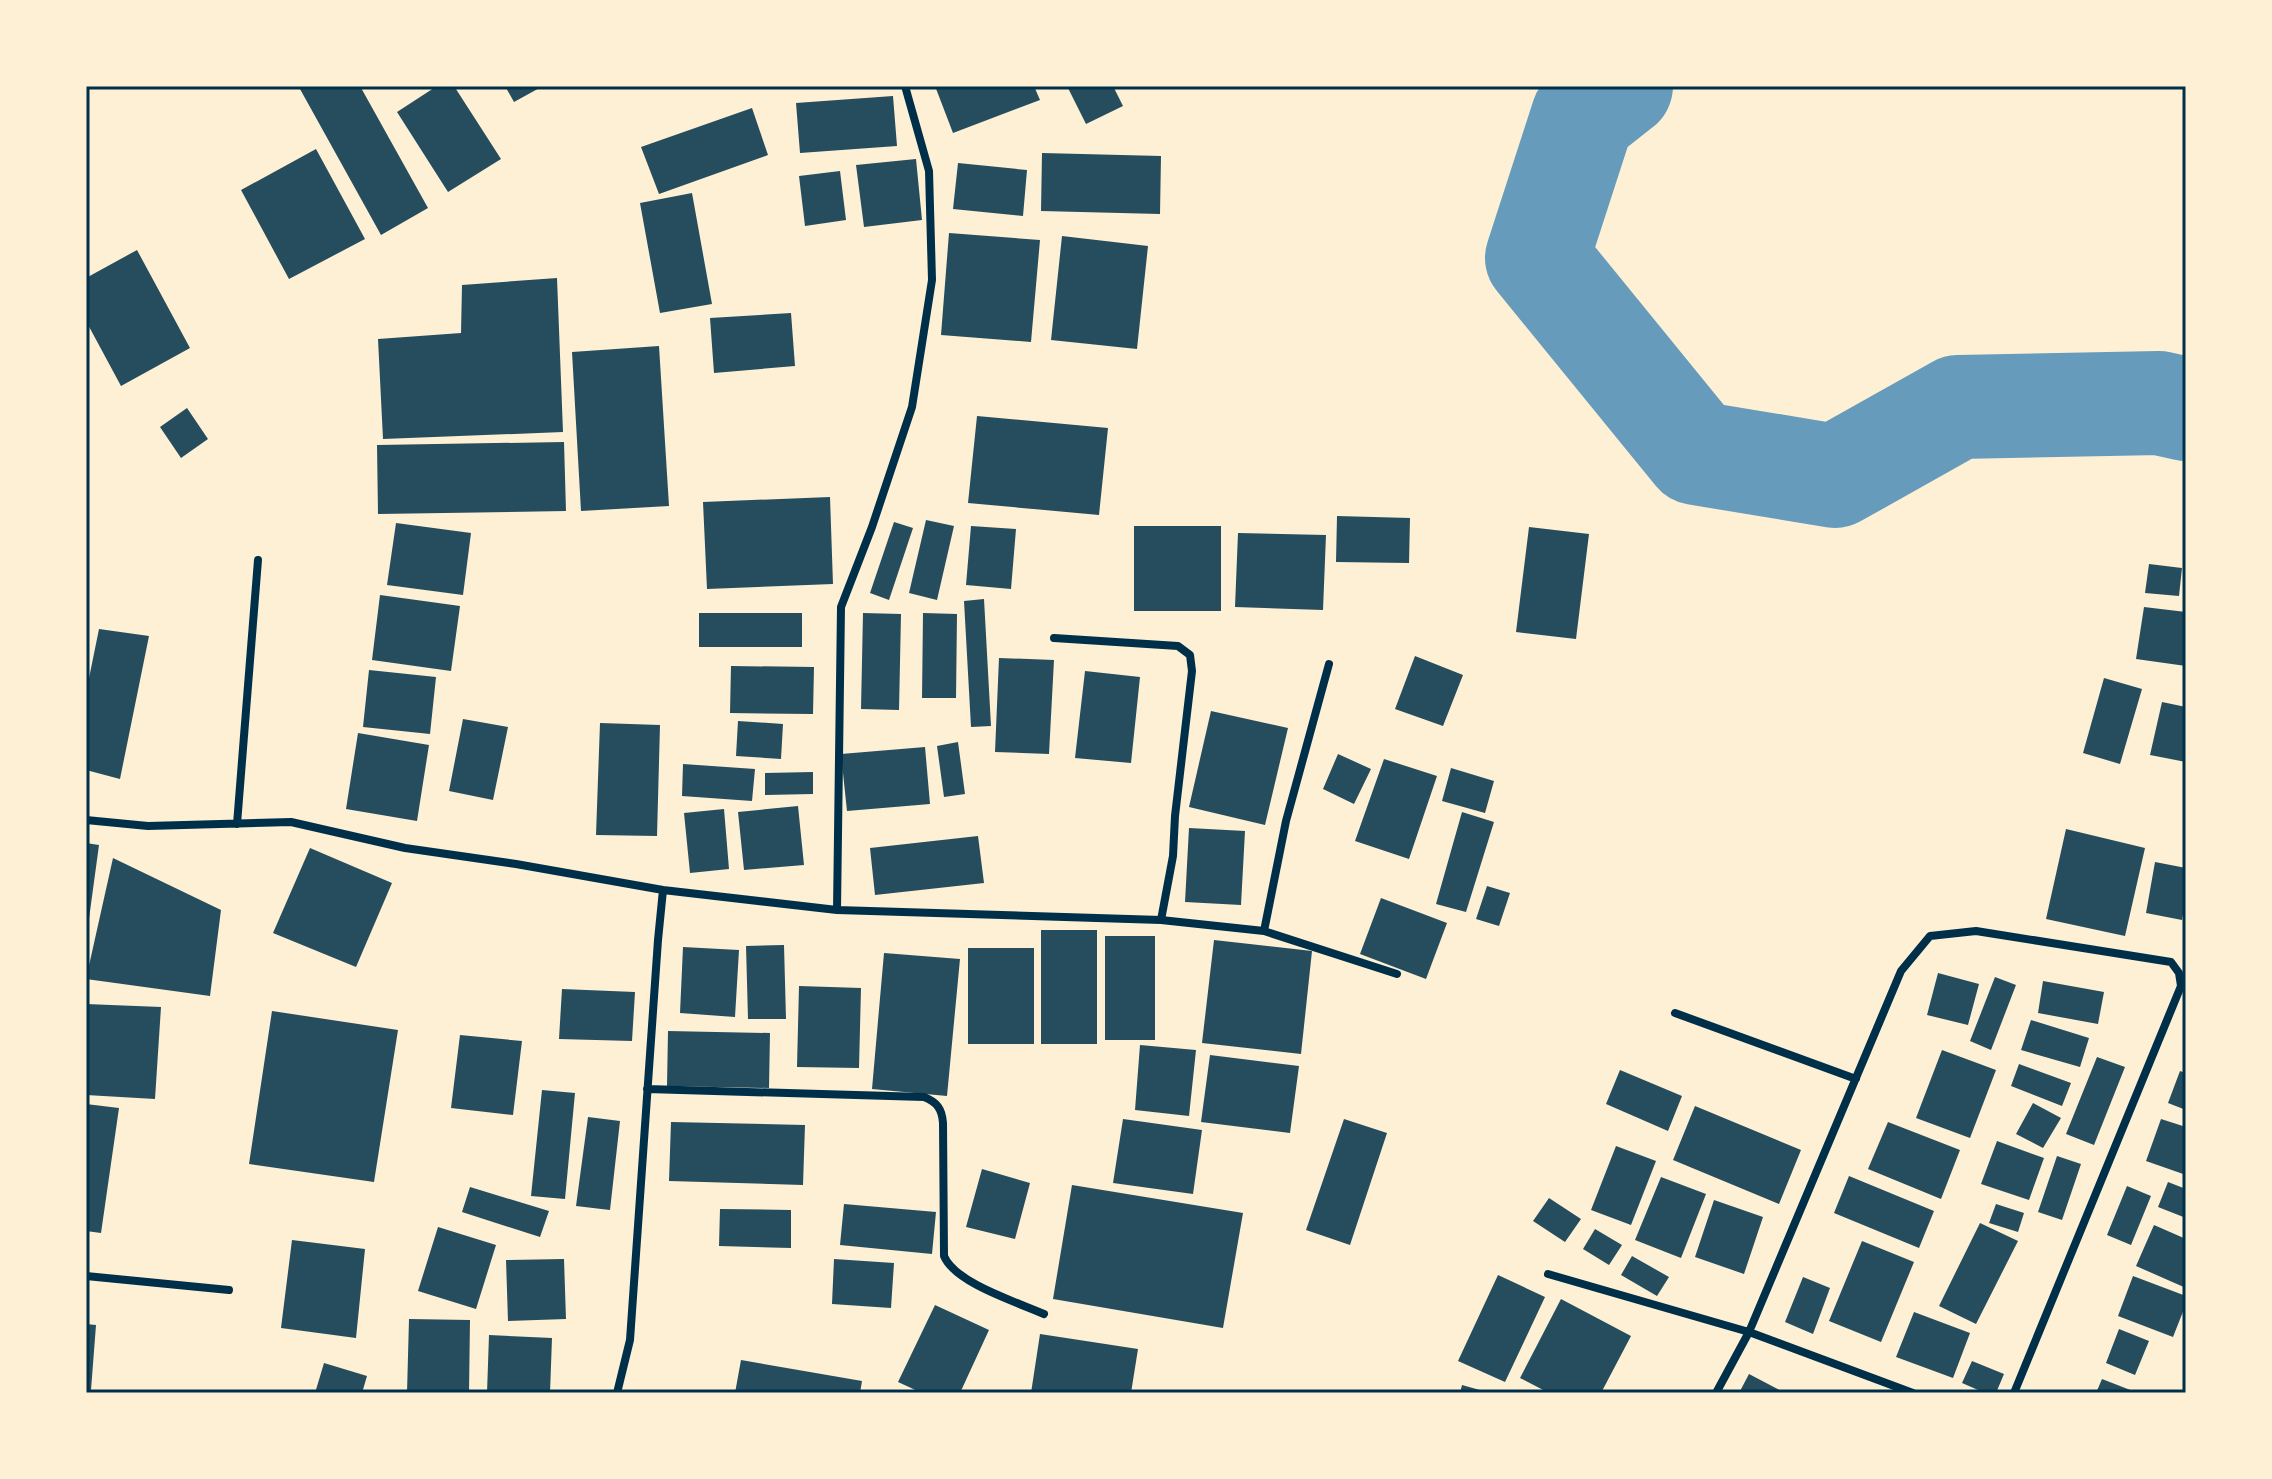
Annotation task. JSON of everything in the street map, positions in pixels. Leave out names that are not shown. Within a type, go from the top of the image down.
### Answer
[{"type":"street","points":[[837,910],[841,607],[872,527],[912,407],[932,280],[929,171],[905,86]]},
{"type":"street","points":[[237,824],[258,560]]},
{"type":"street","points":[[1054,638],[1178,646],[1190,655],[1192,671],[1176,802],[1173,856],[1161,920]]},
{"type":"street","points":[[1264,931],[1286,821],[1329,664]]},
{"type":"street","points":[[86,820],[148,826],[291,822],[405,848],[663,890],[837,910],[1161,920],[1264,931],[1397,974]]},
{"type":"street","points":[[617,1393],[630,1340],[663,890]]},
{"type":"street","points":[[1716,1393],[1749,1332],[1901,971],[1930,936],[1976,931],[2171,962],[2179,973],[2181,986],[2014,1393]]},
{"type":"street","points":[[1675,1013],[1856,1079]]},
{"type":"street","points":[[647,1089],[924,1097],[932,1100],[938,1104],[943,1123],[944,1256],[948,1266],[967,1280],[1044,1314]]},
{"type":"street","points":[[1548,1274],[1749,1332],[1913,1393]]},
{"type":"street","points":[[86,1276],[229,1290]]},
{"type":"building","points":[[306,86],[360,86],[428,208],[381,235],[300,89]]},
{"type":"building","points":[[437,86],[454,86],[501,159],[448,192],[397,112]]},
{"type":"building","points":[[505,86],[543,86],[514,102]]},
{"type":"building","points":[[935,86],[1034,86],[1040,100],[953,133]]},
{"type":"building","points":[[1067,86],[1113,86],[1123,106],[1086,124]]},
{"type":"building","points":[[893,96],[897,146],[800,153],[796,103]]},
{"type":"building","points":[[752,108],[768,155],[659,194],[641,147]]},
{"type":"building","points":[[316,149],[365,239],[289,279],[241,190]]},
{"type":"building","points":[[1042,153],[1161,156],[1160,214],[1041,211]]},
{"type":"building","points":[[916,159],[922,220],[864,227],[856,165]]},
{"type":"building","points":[[958,163],[1027,170],[1023,216],[953,209]]},
{"type":"building","points":[[840,171],[846,220],[805,226],[799,176]]},
{"type":"building","points":[[692,193],[712,304],[660,313],[640,203]]},
{"type":"building","points":[[949,233],[1040,240],[1031,342],[941,335]]},
{"type":"building","points":[[1062,236],[1148,246],[1137,349],[1051,340]]},
{"type":"building","points":[[137,250],[190,348],[121,386],[86,321],[86,278]]},
{"type":"building","points":[[557,278],[563,432],[383,439],[378,339],[461,333],[462,285]]},
{"type":"building","points":[[791,313],[795,366],[714,373],[710,318]]},
{"type":"building","points":[[659,346],[669,506],[581,511],[572,352]]},
{"type":"building","points":[[187,408],[208,439],[181,458],[160,427]]},
{"type":"building","points":[[977,416],[1108,428],[1099,515],[968,503]]},
{"type":"building","points":[[564,442],[566,511],[378,514],[377,445]]},
{"type":"building","points":[[830,497],[833,584],[707,589],[703,502]]},
{"type":"building","points":[[1337,516],[1410,518],[1409,563],[1336,562]]},
{"type":"building","points":[[926,520],[954,526],[937,600],[909,593]]},
{"type":"building","points":[[894,522],[913,528],[889,600],[870,593]]},
{"type":"building","points":[[396,523],[471,533],[463,595],[387,585]]},
{"type":"building","points":[[971,526],[1016,529],[1011,589],[966,585]]},
{"type":"building","points":[[1134,526],[1221,526],[1221,611],[1134,611]]},
{"type":"building","points":[[1529,527],[1589,534],[1576,639],[1516,632]]},
{"type":"building","points":[[1238,533],[1326,535],[1323,610],[1235,607]]},
{"type":"building","points":[[2149,564],[2182,568],[2179,596],[2145,593]]},
{"type":"building","points":[[380,595],[460,606],[451,671],[372,660]]},
{"type":"building","points":[[984,599],[991,726],[971,727],[964,601]]},
{"type":"building","points":[[2144,607],[2186,612],[2186,666],[2136,659]]},
{"type":"building","points":[[699,613],[802,613],[802,647],[699,647]]},
{"type":"building","points":[[863,613],[901,614],[899,710],[861,709]]},
{"type":"building","points":[[923,613],[957,614],[956,698],[922,698]]},
{"type":"building","points":[[99,629],[149,636],[120,779],[86,770],[86,693]]},
{"type":"building","points":[[1415,656],[1463,675],[1443,726],[1395,709]]},
{"type":"building","points":[[999,658],[1054,660],[1049,754],[995,752]]},
{"type":"building","points":[[731,666],[814,667],[813,714],[730,713]]},
{"type":"building","points":[[369,670],[436,677],[430,734],[363,727]]},
{"type":"building","points":[[1085,671],[1140,677],[1131,763],[1075,758]]},
{"type":"building","points":[[2104,678],[2142,689],[2120,764],[2083,753]]},
{"type":"building","points":[[2162,702],[2186,707],[2186,762],[2150,755]]},
{"type":"building","points":[[1211,711],[1288,728],[1265,825],[1189,807]]},
{"type":"building","points":[[463,719],[508,727],[493,800],[449,791]]},
{"type":"building","points":[[738,721],[783,724],[781,759],[736,756]]},
{"type":"building","points":[[600,723],[660,725],[657,836],[596,835]]},
{"type":"building","points":[[358,733],[429,745],[417,821],[346,809]]},
{"type":"building","points":[[958,742],[965,794],[944,797],[937,746]]},
{"type":"building","points":[[925,747],[930,804],[847,811],[841,754]]},
{"type":"building","points":[[1338,754],[1371,769],[1354,804],[1323,789]]},
{"type":"building","points":[[1384,759],[1437,776],[1409,859],[1355,841]]},
{"type":"building","points":[[683,764],[755,769],[752,801],[682,796]]},
{"type":"building","points":[[1451,768],[1494,781],[1485,813],[1442,801]]},
{"type":"building","points":[[813,772],[813,794],[765,795],[765,773]]},
{"type":"building","points":[[798,806],[804,865],[744,870],[738,812]]},
{"type":"building","points":[[724,809],[729,869],[690,873],[684,813]]},
{"type":"building","points":[[1462,812],[1494,822],[1466,912],[1436,904]]},
{"type":"building","points":[[1189,828],[1245,831],[1241,905],[1185,902]]},
{"type":"building","points":[[2066,829],[2145,848],[2125,936],[2046,919]]},
{"type":"building","points":[[978,836],[984,883],[875,895],[870,848]]},
{"type":"building","points":[[86,843],[99,845],[88,926],[86,926]]},
{"type":"building","points":[[310,848],[392,883],[356,967],[273,933]]},
{"type":"building","points":[[113,858],[221,910],[210,996],[86,979]]},
{"type":"building","points":[[2155,862],[2186,868],[2182,920],[2146,913]]},
{"type":"building","points":[[1487,886],[1510,893],[1499,926],[1476,919]]},
{"type":"building","points":[[1381,898],[1447,923],[1426,979],[1360,954]]},
{"type":"building","points":[[1041,930],[1097,930],[1097,1044],[1041,1044]]},
{"type":"building","points":[[1105,936],[1155,936],[1155,1040],[1105,1040]]},
{"type":"building","points":[[1214,940],[1312,951],[1301,1054],[1202,1043]]},
{"type":"building","points":[[784,945],[786,1019],[748,1019],[746,946]]},
{"type":"building","points":[[683,947],[739,950],[735,1017],[680,1013]]},
{"type":"building","points":[[968,948],[1034,948],[1034,1044],[968,1044]]},
{"type":"building","points":[[884,953],[960,959],[947,1096],[872,1089]]},
{"type":"building","points":[[1938,973],[1979,984],[1968,1025],[1927,1015]]},
{"type":"building","points":[[1995,977],[2016,985],[1991,1050],[1970,1041]]},
{"type":"building","points":[[2043,981],[2104,992],[2098,1024],[2038,1013]]},
{"type":"building","points":[[799,986],[861,988],[859,1068],[797,1067]]},
{"type":"building","points":[[562,989],[635,992],[632,1041],[559,1039]]},
{"type":"building","points":[[86,1004],[161,1007],[155,1099],[86,1095]]},
{"type":"building","points":[[272,1011],[398,1030],[374,1182],[249,1164]]},
{"type":"building","points":[[2031,1020],[2089,1038],[2080,1067],[2021,1050]]},
{"type":"building","points":[[668,1031],[770,1033],[769,1088],[667,1086]]},
{"type":"building","points":[[460,1035],[522,1041],[513,1115],[451,1108]]},
{"type":"building","points":[[1140,1045],[1196,1050],[1189,1116],[1135,1110]]},
{"type":"building","points":[[1942,1050],[1996,1070],[1970,1138],[1916,1118]]},
{"type":"building","points":[[1210,1055],[1299,1066],[1290,1133],[1201,1122]]},
{"type":"building","points":[[2097,1057],[2125,1067],[2094,1145],[2066,1134]]},
{"type":"building","points":[[2019,1064],[2071,1083],[2062,1106],[2011,1086]]},
{"type":"building","points":[[1620,1070],[1682,1096],[1668,1131],[1606,1104]]},
{"type":"building","points":[[2180,1071],[2186,1073],[2186,1110],[2168,1103]]},
{"type":"building","points":[[542,1090],[575,1093],[565,1199],[531,1196]]},
{"type":"building","points":[[2033,1103],[2061,1118],[2043,1148],[2016,1134]]},
{"type":"building","points":[[86,1104],[119,1108],[101,1233],[86,1231]]},
{"type":"building","points":[[1695,1106],[1801,1150],[1779,1204],[1673,1160]]},
{"type":"building","points":[[588,1117],[620,1121],[610,1210],[576,1206]]},
{"type":"building","points":[[1123,1119],[1202,1130],[1193,1194],[1113,1183]]},
{"type":"building","points":[[1344,1119],[1387,1133],[1350,1245],[1306,1230]]},
{"type":"building","points":[[2161,1119],[2186,1127],[2186,1175],[2146,1161]]},
{"type":"building","points":[[671,1122],[805,1125],[803,1185],[669,1181]]},
{"type":"building","points":[[1888,1122],[1960,1150],[1941,1199],[1868,1169]]},
{"type":"building","points":[[1997,1141],[2044,1158],[2029,1200],[1981,1184]]},
{"type":"building","points":[[1616,1146],[1656,1161],[1631,1225],[1591,1210]]},
{"type":"building","points":[[2057,1156],[2081,1164],[2062,1220],[2038,1212]]},
{"type":"building","points":[[982,1169],[1030,1183],[1015,1239],[966,1227]]},
{"type":"building","points":[[1849,1176],[1934,1211],[1919,1248],[1834,1213]]},
{"type":"building","points":[[1661,1177],[1706,1194],[1681,1258],[1635,1240]]},
{"type":"building","points":[[2168,1182],[2186,1189],[2186,1218],[2158,1207]]},
{"type":"building","points":[[1072,1185],[1243,1213],[1223,1328],[1053,1299]]},
{"type":"building","points":[[2127,1186],[2151,1196],[2131,1245],[2107,1235]]},
{"type":"building","points":[[470,1187],[549,1211],[540,1237],[462,1212]]},
{"type":"building","points":[[1549,1198],[1581,1219],[1565,1242],[1533,1221]]},
{"type":"building","points":[[1714,1200],[1763,1217],[1744,1274],[1695,1257]]},
{"type":"building","points":[[844,1204],[936,1212],[932,1254],[840,1245]]},
{"type":"building","points":[[1996,1204],[2024,1213],[2018,1232],[1989,1223]]},
{"type":"building","points":[[720,1209],[791,1210],[791,1248],[719,1246]]},
{"type":"building","points":[[1980,1223],[2018,1241],[1976,1324],[1939,1306]]},
{"type":"building","points":[[2154,1225],[2186,1239],[2186,1288],[2136,1266]]},
{"type":"building","points":[[438,1227],[496,1245],[476,1309],[418,1291]]},
{"type":"building","points":[[1595,1229],[1622,1245],[1609,1265],[1583,1249]]},
{"type":"building","points":[[292,1240],[365,1249],[356,1338],[281,1328]]},
{"type":"building","points":[[1862,1241],[1914,1262],[1881,1342],[1829,1321]]},
{"type":"building","points":[[1632,1256],[1669,1277],[1657,1296],[1621,1275]]},
{"type":"building","points":[[564,1259],[566,1319],[508,1321],[506,1260]]},
{"type":"building","points":[[834,1259],[894,1263],[891,1308],[832,1304]]},
{"type":"building","points":[[1498,1275],[1545,1297],[1505,1382],[1458,1361]]},
{"type":"building","points":[[2133,1276],[2186,1296],[2186,1304],[2173,1337],[2118,1316]]},
{"type":"building","points":[[1803,1277],[1830,1288],[1813,1334],[1785,1322]]},
{"type":"building","points":[[1561,1299],[1631,1336],[1601,1393],[1549,1393],[1520,1378]]},
{"type":"building","points":[[935,1305],[989,1330],[960,1393],[922,1393],[898,1382]]},
{"type":"building","points":[[1914,1312],[1970,1333],[1953,1378],[1896,1357]]},
{"type":"building","points":[[409,1319],[470,1320],[469,1393],[407,1393]]},
{"type":"building","points":[[86,1324],[96,1325],[91,1390],[86,1390]]},
{"type":"building","points":[[2119,1329],[2149,1341],[2135,1375],[2106,1363]]},
{"type":"building","points":[[1040,1334],[1138,1349],[1131,1393],[1031,1393]]},
{"type":"building","points":[[489,1335],[552,1338],[550,1393],[487,1393]]},
{"type":"building","points":[[741,1360],[862,1381],[860,1393],[735,1393]]},
{"type":"building","points":[[1972,1361],[2004,1374],[1996,1393],[1985,1393],[1962,1383]]},
{"type":"building","points":[[324,1363],[367,1376],[362,1393],[315,1393]]},
{"type":"building","points":[[1749,1374],[1785,1393],[1739,1393]]},
{"type":"building","points":[[2102,1379],[2138,1393],[2096,1393]]},
{"type":"building","points":[[1462,1385],[1487,1392],[1487,1393],[1460,1393]]},
{"type":"waterway","points":[[1621,86],[1583,116],[1537,258],[1696,453],[1835,476],[1958,407],[2159,403],[2186,409]]}]
